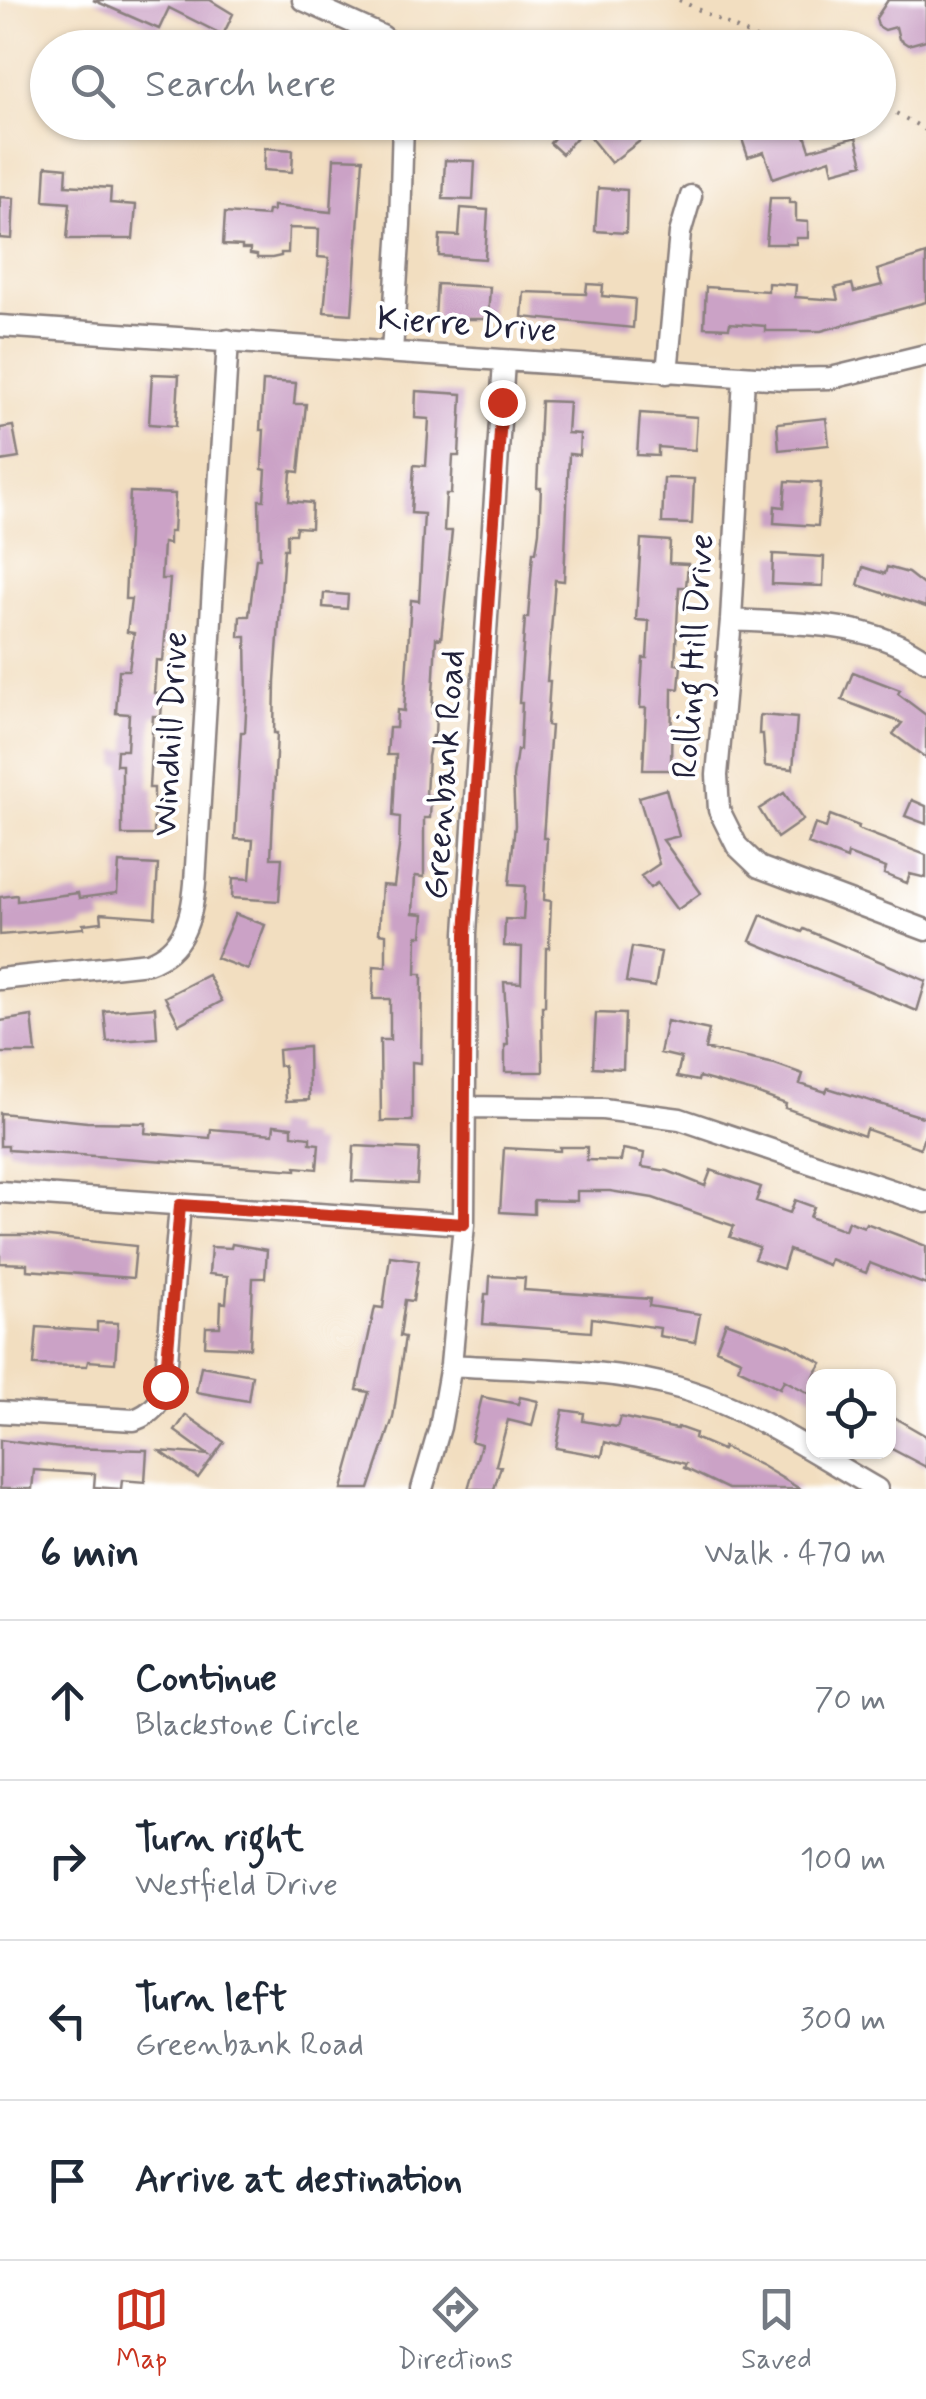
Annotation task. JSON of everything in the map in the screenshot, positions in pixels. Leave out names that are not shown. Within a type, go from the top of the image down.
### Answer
[{"type":"street","points":[[304,0],[369,30]]},
{"type":"street","points":[[392,352],[402,140]]},
{"type":"street","points":[[666,372],[680,233],[691,196]]},
{"type":"street","name":"Kierre Drive","points":[[0,326],[744,377],[831,378],[926,354]]},
{"type":"street","name":"Windhill Drive","points":[[0,979],[148,963],[168,953],[189,922],[195,883],[228,340]]},
{"type":"street","name":"Greenbank Road","points":[[422,1489],[440,1426],[451,1364],[464,1224],[466,934],[504,362]]},
{"type":"street","name":"Rolling Hill Drive","points":[[744,377],[731,620],[716,775],[719,810],[729,835],[759,868],[926,930]]},
{"type":"street","points":[[731,620],[853,630],[897,644],[926,662]]},
{"type":"street","points":[[466,1107],[603,1109],[680,1120],[926,1202]]},
{"type":"street","points":[[0,1192],[464,1224]]},
{"type":"street","points":[[0,1412],[134,1420],[160,1402],[164,1394],[180,1205]]},
{"type":"street","points":[[451,1364],[608,1376],[673,1386],[737,1410],[877,1489]]},
{"type":"path","points":[[679,0],[740,30]]},
{"type":"path","points":[[896,113],[926,130]]},
{"type":"building","points":[[93,0],[210,0],[233,14],[225,30],[213,30],[169,8],[159,29]]},
{"type":"building","points":[[888,0],[926,0],[926,40],[908,45],[899,39],[896,27],[885,30],[878,26],[876,18]]},
{"type":"building","points":[[552,140],[574,140],[562,154],[550,143]]},
{"type":"building","points":[[592,140],[641,140],[611,163]]},
{"type":"building","points":[[742,140],[807,140],[810,150],[857,140],[863,164],[833,172],[830,159],[773,178],[764,152],[748,157]]},
{"type":"building","points":[[265,148],[293,150],[292,172],[264,170]]},
{"type":"building","points":[[334,158],[363,159],[352,314],[324,312],[329,258],[318,257],[319,229],[289,228],[288,253],[272,258],[257,258],[242,246],[223,245],[225,213],[267,216],[273,206],[331,212]]},
{"type":"building","points":[[445,160],[475,161],[473,200],[443,199]]},
{"type":"building","points":[[46,166],[67,168],[66,185],[111,188],[110,203],[136,205],[133,239],[67,239],[70,203],[44,201]]},
{"type":"building","points":[[598,188],[627,190],[626,233],[595,231]]},
{"type":"building","points":[[0,197],[14,198],[12,239],[0,238]]},
{"type":"building","points":[[770,198],[789,198],[789,203],[796,203],[796,221],[808,222],[808,238],[796,238],[796,244],[766,244]]},
{"type":"building","points":[[461,208],[488,210],[485,259],[439,256],[440,235],[459,236]]},
{"type":"building","points":[[926,254],[926,302],[821,331],[765,331],[765,326],[730,323],[729,328],[704,327],[706,287],[768,291],[768,283],[796,285],[795,297],[838,300],[835,288],[852,284],[854,292],[882,285],[877,270]]},
{"type":"building","points":[[437,284],[490,287],[488,319],[435,319]]},
{"type":"building","points":[[587,284],[603,285],[602,296],[635,299],[633,328],[522,317],[524,292],[586,294]]},
{"type":"building","points":[[152,374],[179,375],[176,426],[149,424]]},
{"type":"building","points":[[263,381],[296,383],[294,404],[306,404],[299,472],[291,471],[289,501],[312,503],[311,528],[296,527],[295,534],[287,534],[284,549],[275,681],[277,733],[271,858],[282,858],[279,901],[232,898],[233,878],[250,879],[253,840],[235,839],[247,695],[246,637],[239,637],[240,616],[249,616],[256,558],[260,558],[259,500],[264,500],[266,470],[262,469],[264,430],[260,430]]},
{"type":"building","points":[[416,391],[462,394],[459,456],[453,456],[451,494],[446,494],[444,531],[452,531],[441,639],[436,638],[432,713],[436,713],[435,736],[428,757],[426,796],[431,796],[430,818],[424,818],[424,877],[415,876],[413,913],[424,914],[422,936],[417,936],[416,974],[422,974],[421,1063],[412,1062],[412,1121],[381,1121],[380,1040],[390,1040],[390,999],[373,999],[374,966],[386,967],[386,934],[379,933],[382,885],[394,886],[399,847],[400,817],[393,816],[396,755],[387,755],[389,728],[396,728],[397,710],[404,711],[411,600],[419,601],[424,514],[411,513],[414,465],[426,466],[429,419],[415,418]]},
{"type":"building","points":[[541,401],[569,402],[567,433],[580,434],[579,455],[569,454],[564,581],[555,580],[547,681],[547,725],[551,726],[543,838],[547,838],[544,900],[551,901],[542,1006],[543,1072],[505,1072],[508,1045],[504,982],[521,983],[522,947],[504,946],[505,919],[523,920],[525,886],[509,885],[525,618],[539,532]]},
{"type":"building","points":[[640,413],[697,417],[695,450],[658,447],[658,456],[637,455]]},
{"type":"building","points":[[826,418],[829,445],[779,450],[777,423]]},
{"type":"building","points":[[13,426],[19,458],[0,461],[0,428]]},
{"type":"building","points":[[664,478],[694,479],[692,524],[662,523]]},
{"type":"building","points":[[786,481],[821,483],[818,526],[774,523],[775,506],[784,507]]},
{"type":"building","points":[[130,492],[175,494],[173,532],[169,532],[169,544],[163,543],[161,579],[170,579],[163,661],[156,660],[154,693],[163,693],[161,716],[153,716],[149,788],[154,788],[154,835],[122,835],[122,765],[116,765],[117,750],[127,750],[129,714],[116,713],[119,670],[129,670],[134,633],[127,632],[131,599],[125,599]]},
{"type":"building","points":[[641,539],[670,541],[669,563],[688,564],[686,587],[679,587],[675,664],[681,665],[679,689],[672,688],[671,770],[643,770],[646,708],[640,708],[649,621],[636,620]]},
{"type":"building","points":[[773,554],[824,557],[823,586],[772,584]]},
{"type":"building","points":[[863,567],[885,574],[887,567],[908,573],[926,587],[926,607],[858,585]]},
{"type":"building","points":[[324,593],[348,595],[347,609],[323,607]]},
{"type":"building","points":[[853,672],[900,690],[898,694],[926,715],[926,758],[893,734],[902,723],[842,700]]},
{"type":"building","points":[[760,715],[797,718],[793,769],[765,766]]},
{"type":"building","points":[[666,789],[679,836],[663,840],[701,893],[677,910],[657,883],[650,888],[641,876],[659,864],[639,797]]},
{"type":"building","points":[[784,793],[803,820],[777,838],[759,809]]},
{"type":"building","points":[[912,800],[926,806],[926,824],[905,816]]},
{"type":"building","points":[[830,815],[926,855],[926,878],[910,874],[907,883],[884,874],[886,868],[808,844],[815,824],[826,828]]},
{"type":"building","points":[[119,863],[158,865],[155,917],[101,913],[102,922],[83,924],[84,928],[0,935],[0,897],[17,895],[17,901],[78,893],[79,898],[117,893]]},
{"type":"building","points":[[235,914],[265,925],[248,970],[216,958]]},
{"type":"building","points":[[761,915],[926,981],[917,1011],[750,941]]},
{"type":"building","points":[[632,947],[661,952],[655,987],[626,982]]},
{"type":"building","points":[[208,975],[222,1001],[179,1024],[165,997]]},
{"type":"building","points":[[155,1007],[157,1038],[107,1042],[104,1011]]},
{"type":"building","points":[[596,1013],[625,1014],[623,1069],[593,1067]]},
{"type":"building","points":[[32,1016],[36,1053],[0,1053],[0,1021]]},
{"type":"building","points":[[667,1021],[709,1030],[705,1049],[775,1064],[803,1074],[800,1084],[826,1092],[828,1088],[926,1118],[920,1148],[866,1129],[864,1136],[785,1108],[786,1104],[753,1092],[699,1077],[698,1081],[677,1077],[681,1058],[660,1053]]},
{"type":"building","points":[[308,1047],[309,1100],[286,1101],[284,1065],[279,1066],[278,1050]]},
{"type":"building","points":[[0,1113],[87,1122],[146,1123],[145,1133],[210,1138],[211,1129],[273,1134],[274,1125],[292,1127],[292,1135],[310,1137],[310,1143],[319,1144],[317,1169],[8,1150],[8,1146],[0,1146]]},
{"type":"building","points":[[354,1146],[419,1149],[417,1184],[352,1181]]},
{"type":"building","points":[[560,1147],[587,1147],[587,1160],[621,1161],[623,1149],[644,1153],[642,1167],[668,1171],[705,1186],[711,1170],[761,1187],[756,1201],[790,1213],[795,1200],[814,1207],[810,1217],[845,1230],[848,1221],[864,1227],[866,1223],[926,1246],[926,1285],[870,1263],[866,1273],[830,1259],[828,1265],[789,1250],[783,1269],[754,1259],[759,1247],[730,1237],[734,1226],[653,1198],[610,1191],[577,1191],[577,1201],[534,1200],[534,1214],[500,1212],[504,1148],[560,1151]]},
{"type":"building","points":[[0,1235],[136,1246],[133,1278],[27,1270],[27,1264],[0,1263]]},
{"type":"building","points":[[232,1244],[267,1250],[265,1278],[253,1278],[250,1348],[205,1346],[206,1327],[220,1327],[228,1276],[209,1274],[211,1247],[231,1248]]},
{"type":"building","points":[[390,1256],[419,1260],[413,1301],[405,1300],[400,1336],[405,1337],[393,1418],[369,1489],[342,1489],[369,1392],[357,1390],[375,1307],[383,1308]]},
{"type":"building","points":[[490,1276],[525,1278],[524,1290],[650,1299],[649,1306],[700,1314],[695,1342],[659,1336],[660,1328],[592,1318],[591,1332],[483,1324]]},
{"type":"building","points":[[97,1322],[118,1323],[115,1363],[34,1365],[37,1327],[97,1331]]},
{"type":"building","points":[[726,1322],[789,1345],[822,1363],[818,1369],[806,1369],[806,1392],[784,1380],[780,1388],[738,1368],[741,1360],[716,1349]]},
{"type":"building","points":[[201,1366],[252,1375],[248,1401],[196,1392]]},
{"type":"building","points":[[482,1397],[518,1404],[520,1397],[538,1401],[532,1426],[508,1420],[494,1489],[468,1489],[481,1444],[471,1441]]},
{"type":"building","points":[[563,1410],[584,1413],[583,1421],[617,1427],[620,1417],[678,1427],[695,1433],[694,1438],[762,1466],[800,1489],[728,1489],[684,1468],[686,1464],[605,1442],[602,1456],[556,1448]]},
{"type":"building","points":[[186,1415],[224,1442],[198,1478],[160,1451],[208,1455],[175,1431]]},
{"type":"building","points":[[896,1419],[926,1436],[926,1467],[896,1451]]},
{"type":"building","points":[[0,1440],[60,1448],[147,1450],[145,1482],[122,1480],[121,1489],[94,1487],[95,1474],[34,1470],[32,1489],[0,1489]]},
{"type":"route","points":[[165,1386],[180,1205],[464,1224],[466,934],[502,402]]}]
